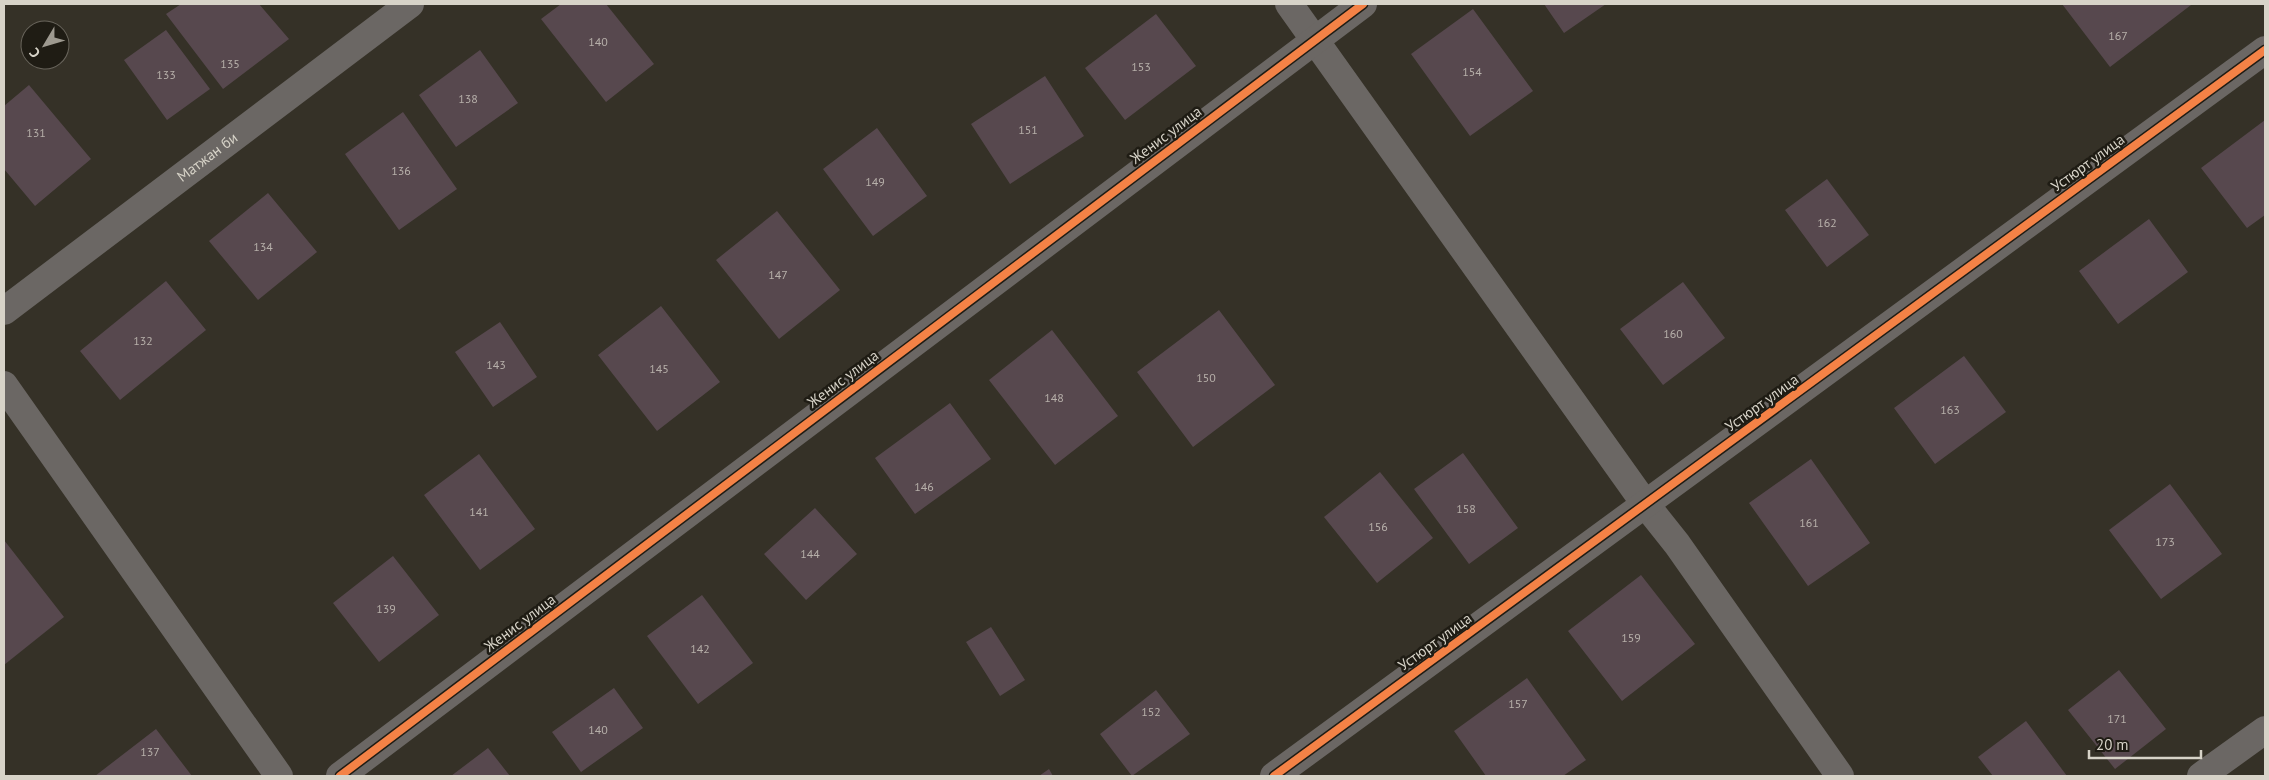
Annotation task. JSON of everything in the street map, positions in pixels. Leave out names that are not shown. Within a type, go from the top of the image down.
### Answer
[{"type":"street","name":"Матжан би","points":[[4,311],[410,4]]},
{"type":"street","points":[[1289,4],[1316,39],[1646,505],[1677,544],[1840,776]]},
{"type":"street","name":"Женис улица","points":[[340,776],[1363,4]]},
{"type":"street","name":"Устюрт улица","points":[[1274,776],[2265,50]]},
{"type":"street","points":[[4,384],[279,776]]},
{"type":"street","points":[[2201,776],[2265,730]]},
{"type":"building","points":[[181,4],[259,4],[289,39],[223,89],[166,14]]},
{"type":"building","points":[[561,4],[606,4],[654,64],[606,102],[541,19]]},
{"type":"building","points":[[1544,4],[1606,4],[1564,33]]},
{"type":"building","points":[[2062,4],[2190,4],[2191,5],[2110,67]]},
{"type":"building","points":[[1473,9],[1533,91],[1470,136],[1411,54]]},
{"type":"building","points":[[1156,14],[1196,66],[1125,120],[1085,68]]},
{"type":"building","points":[[166,30],[210,89],[167,120],[124,60]]},
{"type":"building","points":[[480,50],[518,103],[456,147],[419,95]]},
{"type":"building","points":[[1045,76],[1084,136],[1010,184],[971,124]]},
{"type":"building","points":[[29,85],[91,159],[35,206],[4,169],[4,106]]},
{"type":"building","points":[[403,112],[457,189],[399,230],[345,154]]},
{"type":"building","points":[[2265,120],[2265,215],[2247,228],[2201,168]]},
{"type":"building","points":[[877,128],[927,196],[873,236],[823,169]]},
{"type":"building","points":[[1827,179],[1869,235],[1827,267],[1785,210]]},
{"type":"building","points":[[268,193],[317,252],[258,300],[209,241]]},
{"type":"building","points":[[777,211],[840,290],[779,339],[716,260]]},
{"type":"building","points":[[2149,219],[2188,272],[2118,324],[2079,271]]},
{"type":"building","points":[[166,281],[206,330],[120,400],[80,351]]},
{"type":"building","points":[[1683,282],[1725,338],[1663,385],[1620,329]]},
{"type":"building","points":[[661,306],[720,382],[657,431],[598,355]]},
{"type":"building","points":[[1219,310],[1275,385],[1193,447],[1137,372]]},
{"type":"building","points":[[500,322],[537,377],[493,407],[455,352]]},
{"type":"building","points":[[1052,330],[1118,416],[1055,465],[989,380]]},
{"type":"building","points":[[1964,356],[2006,412],[1935,464],[1894,408]]},
{"type":"building","points":[[950,403],[991,459],[915,514],[875,458]]},
{"type":"building","points":[[1463,453],[1518,528],[1469,564],[1414,489]]},
{"type":"building","points":[[479,454],[535,529],[480,570],[424,495]]},
{"type":"building","points":[[1811,459],[1870,543],[1808,586],[1749,503]]},
{"type":"building","points":[[1380,472],[1433,538],[1377,583],[1324,517]]},
{"type":"building","points":[[2170,484],[2222,554],[2161,599],[2109,530]]},
{"type":"building","points":[[815,508],[857,554],[806,600],[764,554]]},
{"type":"building","points":[[4,540],[64,617],[4,665]]},
{"type":"building","points":[[393,556],[439,615],[379,662],[333,603]]},
{"type":"building","points":[[1641,575],[1695,644],[1622,701],[1568,631]]},
{"type":"building","points":[[702,595],[753,663],[698,704],[647,636]]},
{"type":"building","points":[[991,627],[1025,680],[1000,696],[966,642]]},
{"type":"building","points":[[2119,670],[2166,729],[2115,769],[2068,710]]},
{"type":"building","points":[[1527,678],[1586,760],[1563,776],[1486,776],[1454,731]]},
{"type":"building","points":[[614,688],[643,728],[581,772],[552,732]]},
{"type":"building","points":[[1156,690],[1190,734],[1132,776],[1100,734]]},
{"type":"building","points":[[2026,721],[2067,776],[1993,776],[1978,757]]},
{"type":"building","points":[[156,729],[192,776],[95,776]]},
{"type":"building","points":[[488,748],[510,776],[451,776]]},
{"type":"building","points":[[1049,769],[1053,776],[1039,776]]},
{"type":"cycle path","points":[[340,776],[1363,4]]},
{"type":"cycle path","points":[[1274,776],[2265,50]]}]
